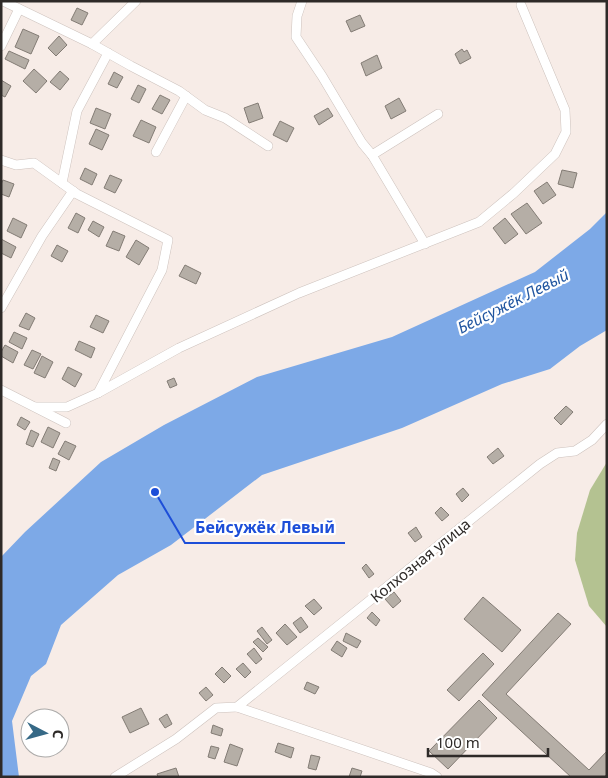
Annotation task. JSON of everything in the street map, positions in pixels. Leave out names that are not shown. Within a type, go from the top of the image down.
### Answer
[{"type":"street","points":[[3,1],[92,44],[186,96],[205,110],[225,118],[268,146]]},
{"type":"street","points":[[92,44],[136,1]]},
{"type":"street","points":[[302,1],[297,16],[296,37],[372,155],[425,244]]},
{"type":"street","points":[[36,407],[67,408],[179,348],[299,293],[479,222],[514,193],[555,154],[566,132],[565,110],[521,5]]},
{"type":"street","points":[[1,46],[20,9]]},
{"type":"street","points":[[62,183],[77,110],[108,53]]},
{"type":"street","points":[[156,152],[186,96]]},
{"type":"street","points":[[372,155],[438,114]]},
{"type":"street","points":[[1,160],[16,165],[34,163],[73,191],[168,240],[162,270],[98,393]]},
{"type":"street","points":[[1,308],[42,236],[73,191]]},
{"type":"street","points":[[1,390],[66,423]]},
{"type":"street","name":"Колхозная улица","points":[[237,706],[540,464],[557,453],[575,451],[592,440],[607,424]]},
{"type":"street","name":"Колхозная улица","points":[[115,777],[176,739],[216,708],[237,706],[437,777]]},
{"type":"green space","points":[[607,462],[607,627],[589,606],[575,560],[577,533],[590,490]]},
{"type":"water","name":"Бейсужёк Левый","points":[[607,212],[607,330],[580,346],[550,369],[502,384],[402,428],[262,475],[171,545],[118,575],[61,625],[46,664],[31,676],[12,721],[19,777],[1,777],[1,557],[25,532],[101,462],[164,425],[257,377],[392,337],[535,272],[590,229]]},
{"type":"building","points":[[77,8],[88,13],[82,25],[71,20]]},
{"type":"building","points":[[360,15],[365,26],[351,32],[346,21]]},
{"type":"building","points":[[23,29],[39,36],[31,54],[15,47]]},
{"type":"building","points":[[59,36],[67,45],[56,56],[48,48]]},
{"type":"building","points":[[462,49],[464,52],[467,50],[471,58],[460,64],[455,54]]},
{"type":"building","points":[[9,51],[29,60],[25,69],[5,59]]},
{"type":"building","points":[[377,55],[382,68],[366,76],[361,63]]},
{"type":"building","points":[[34,69],[47,81],[36,93],[23,81]]},
{"type":"building","points":[[60,71],[69,79],[60,90],[50,82]]},
{"type":"building","points":[[114,72],[123,77],[117,88],[108,84]]},
{"type":"building","points":[[1,80],[11,86],[5,97],[1,95]]},
{"type":"building","points":[[138,85],[146,89],[139,103],[131,99]]},
{"type":"building","points":[[160,95],[170,100],[162,114],[152,109]]},
{"type":"building","points":[[399,98],[406,111],[391,119],[385,106]]},
{"type":"building","points":[[258,103],[263,118],[249,123],[244,108]]},
{"type":"building","points":[[96,108],[111,114],[105,129],[90,123]]},
{"type":"building","points":[[328,108],[333,116],[319,125],[314,116]]},
{"type":"building","points":[[141,120],[156,127],[149,143],[133,136]]},
{"type":"building","points":[[280,121],[294,128],[287,142],[273,135]]},
{"type":"building","points":[[96,129],[109,135],[102,150],[89,144]]},
{"type":"building","points":[[85,168],[97,174],[92,185],[80,179]]},
{"type":"building","points":[[562,170],[577,173],[573,188],[558,184]]},
{"type":"building","points":[[110,175],[122,180],[115,193],[104,188]]},
{"type":"building","points":[[3,180],[14,184],[9,197],[1,194]]},
{"type":"building","points":[[547,182],[556,195],[543,204],[534,191]]},
{"type":"building","points":[[527,203],[542,223],[526,234],[511,214]]},
{"type":"building","points":[[76,213],[85,218],[78,233],[68,228]]},
{"type":"building","points":[[13,218],[27,225],[21,238],[7,231]]},
{"type":"building","points":[[505,218],[518,234],[505,244],[493,228]]},
{"type":"building","points":[[93,221],[104,227],[99,237],[88,230]]},
{"type":"building","points":[[113,231],[125,236],[119,251],[106,246]]},
{"type":"building","points":[[1,239],[16,247],[11,258],[1,253]]},
{"type":"building","points":[[136,240],[149,248],[139,265],[126,257]]},
{"type":"building","points":[[57,245],[68,251],[62,262],[51,256]]},
{"type":"building","points":[[185,265],[201,273],[196,284],[179,276]]},
{"type":"building","points":[[26,313],[35,318],[29,330],[19,326]]},
{"type":"building","points":[[96,315],[109,321],[103,333],[90,327]]},
{"type":"building","points":[[14,332],[27,338],[22,349],[9,342]]},
{"type":"building","points":[[79,341],[95,348],[91,358],[75,350]]},
{"type":"building","points":[[5,345],[18,352],[13,363],[1,356]]},
{"type":"building","points":[[32,350],[41,354],[33,369],[24,365]]},
{"type":"building","points":[[42,356],[53,362],[45,378],[34,373]]},
{"type":"building","points":[[68,367],[82,374],[75,387],[62,379]]},
{"type":"building","points":[[174,378],[177,385],[170,388],[167,381]]},
{"type":"building","points":[[566,406],[573,412],[561,425],[554,418]]},
{"type":"building","points":[[21,417],[30,422],[25,430],[17,425]]},
{"type":"building","points":[[48,427],[60,433],[53,448],[41,442]]},
{"type":"building","points":[[31,430],[39,434],[33,447],[26,444]]},
{"type":"building","points":[[65,441],[76,446],[69,460],[58,454]]},
{"type":"building","points":[[498,448],[504,456],[493,464],[487,457]]},
{"type":"building","points":[[53,458],[60,461],[56,471],[49,468]]},
{"type":"building","points":[[463,488],[469,495],[462,502],[456,494]]},
{"type":"building","points":[[441,507],[449,515],[442,521],[435,513]]},
{"type":"building","points":[[416,527],[422,537],[415,542],[408,533]]},
{"type":"building","points":[[366,564],[374,574],[369,578],[362,568]]},
{"type":"building","points":[[394,592],[401,601],[393,608],[385,599]]},
{"type":"building","points":[[483,597],[521,630],[502,652],[464,619]]},
{"type":"building","points":[[314,599],[322,608],[314,615],[305,606]]},
{"type":"building","points":[[372,612],[380,620],[376,626],[367,618]]},
{"type":"building","points":[[558,613],[571,624],[506,694],[589,770],[607,751],[607,774],[604,777],[571,777],[482,695]]},
{"type":"building","points":[[301,617],[308,627],[300,633],[293,623]]},
{"type":"building","points":[[285,624],[297,637],[287,645],[276,633]]},
{"type":"building","points":[[262,627],[272,640],[267,644],[257,631]]},
{"type":"building","points":[[346,633],[361,641],[357,648],[343,641]]},
{"type":"building","points":[[258,638],[268,647],[263,652],[253,642]]},
{"type":"building","points":[[337,641],[347,648],[342,657],[331,650]]},
{"type":"building","points":[[254,648],[262,659],[256,664],[247,654]]},
{"type":"building","points":[[483,653],[494,664],[459,701],[447,690]]},
{"type":"building","points":[[243,663],[251,672],[245,678],[236,669]]},
{"type":"building","points":[[222,667],[231,676],[224,683],[215,674]]},
{"type":"building","points":[[307,682],[319,687],[315,694],[304,689]]},
{"type":"building","points":[[206,687],[213,695],[206,701],[199,693]]},
{"type":"building","points":[[479,700],[497,718],[448,769],[429,751]]},
{"type":"building","points":[[141,708],[149,724],[130,733],[122,717]]},
{"type":"building","points":[[167,714],[172,724],[165,728],[159,719]]},
{"type":"building","points":[[213,725],[223,729],[221,736],[211,733]]},
{"type":"building","points":[[278,743],[294,748],[291,758],[275,752]]},
{"type":"building","points":[[230,744],[243,749],[237,766],[224,762]]},
{"type":"building","points":[[211,746],[219,748],[215,759],[208,757]]},
{"type":"building","points":[[311,755],[320,757],[316,770],[308,768]]},
{"type":"building","points":[[176,768],[179,777],[158,777],[157,774]]},
{"type":"building","points":[[352,768],[362,771],[360,777],[349,777]]},
{"type":"place","name":"Бейсужёк Левый","points":[[155,492]]}]
